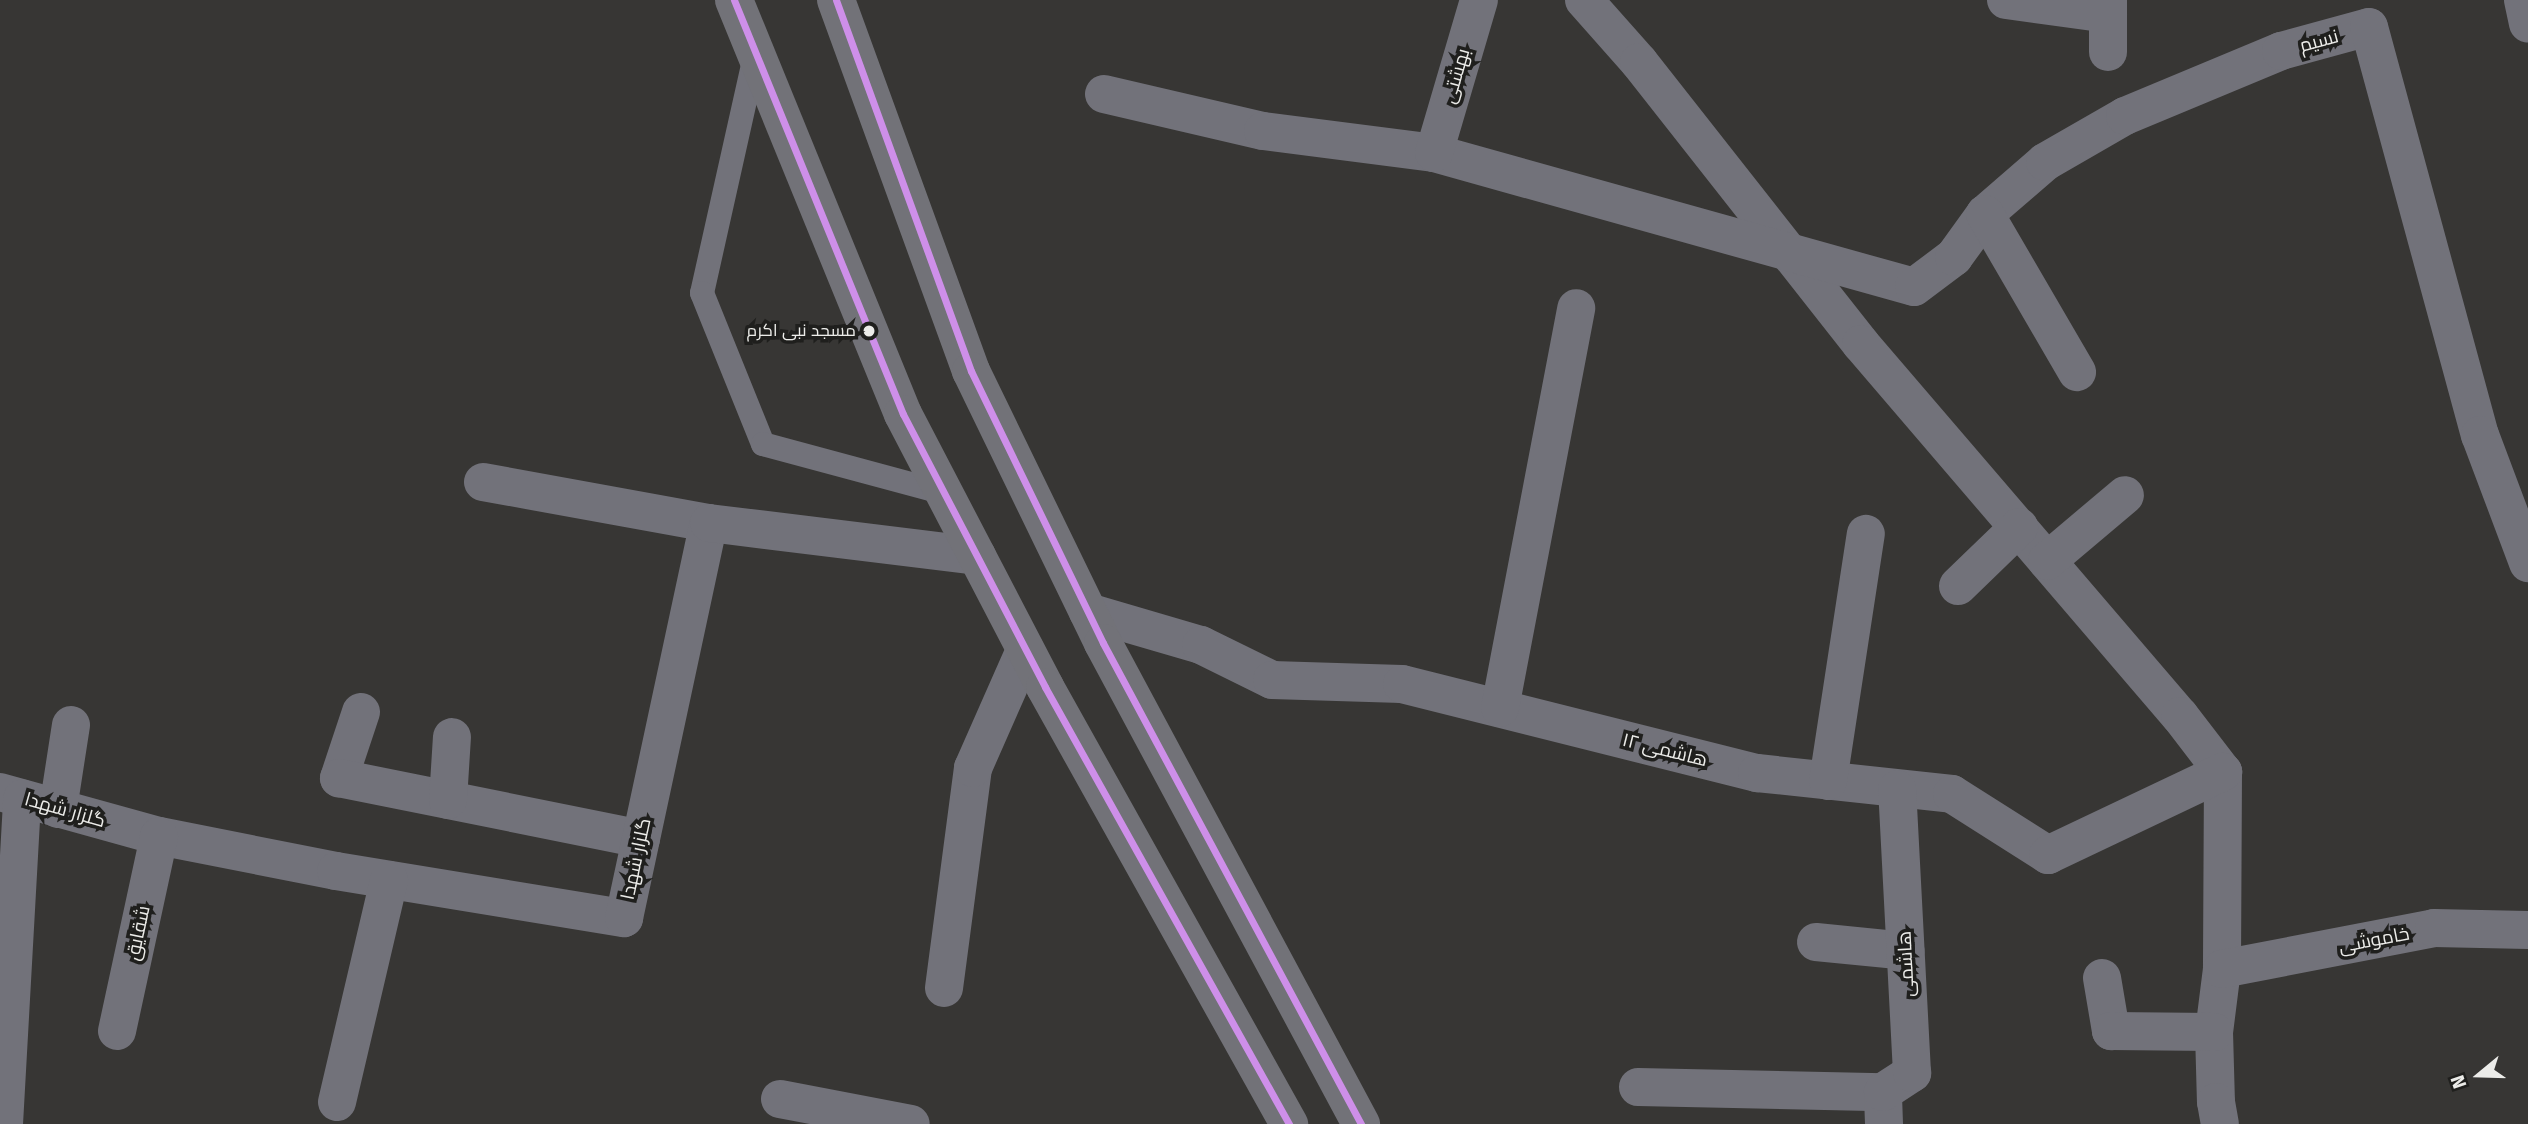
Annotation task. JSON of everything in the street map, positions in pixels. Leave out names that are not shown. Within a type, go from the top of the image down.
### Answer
[{"type":"main road","points":[[734,0],[903,414],[1025,650],[1289,1124]]},
{"type":"main road","points":[[836,0],[971,371],[1088,612],[1361,1124]]},
{"type":"street","name":"بهشتی","points":[[1434,153],[1479,0]]},
{"type":"street","points":[[1584,0],[1639,62],[1861,344],[2223,772],[2222,969],[2214,1032],[2216,1102],[2220,1124]]},
{"type":"street","points":[[2006,0],[2108,7],[2108,52]]},
{"type":"street","points":[[2523,0],[2528,23]]},
{"type":"street","name":"نسیم","points":[[1791,252],[1914,287],[1954,257],[1985,214],[2045,162],[2125,116],[2281,51],[2369,27],[2480,435],[2528,563]]},
{"type":"street","points":[[1104,94],[1263,131],[1434,153],[1791,252]]},
{"type":"street","points":[[1985,214],[2077,372]]},
{"type":"street","points":[[1500,708],[1576,308]]},
{"type":"street","points":[[483,482],[709,523],[977,556]]},
{"type":"street","points":[[2047,561],[2125,495]]},
{"type":"street","name":"گلزار شهدا","points":[[11,795],[159,836],[389,880],[624,918],[709,523]]},
{"type":"street","points":[[1958,586],[2018,527]]},
{"type":"street","points":[[1828,781],[1866,534]]},
{"type":"street","name":"۱۲ هاشمی","points":[[1088,612],[1201,645],[1272,681],[1402,684],[1757,773],[1952,794],[2048,855],[2223,772]]},
{"type":"street","points":[[944,988],[974,768],[1025,650]]},
{"type":"street","points":[[361,712],[339,778],[641,839]]},
{"type":"street","points":[[58,809],[71,725]]},
{"type":"street","points":[[447,800],[452,737]]},
{"type":"street","name":"هاشمی","points":[[1883,1108],[1912,1073],[1897,789]]},
{"type":"street","points":[[4,1124],[11,795]]},
{"type":"street","name":"شقایق","points":[[117,1031],[159,836]]},
{"type":"street","points":[[337,1101],[389,880]]},
{"type":"street","name":"خاموشی","points":[[2222,969],[2434,928],[2527,931]]},
{"type":"street","points":[[1816,942],[1906,951]]},
{"type":"street","points":[[2102,978],[2111,1031],[2214,1032]]},
{"type":"street","points":[[1638,1087],[1883,1108]]},
{"type":"street","points":[[780,1100],[912,1124]]},
{"type":"lane","points":[[755,55],[702,292],[763,444],[944,493]]},
{"type":"transit line","points":[[734,0],[903,414],[1045,687],[1289,1124]]},
{"type":"transit line","points":[[836,0],[971,371],[1103,643],[1361,1124]]},
{"type":"place","name":"مسجد نبی اکرم","points":[[869,331]]}]
